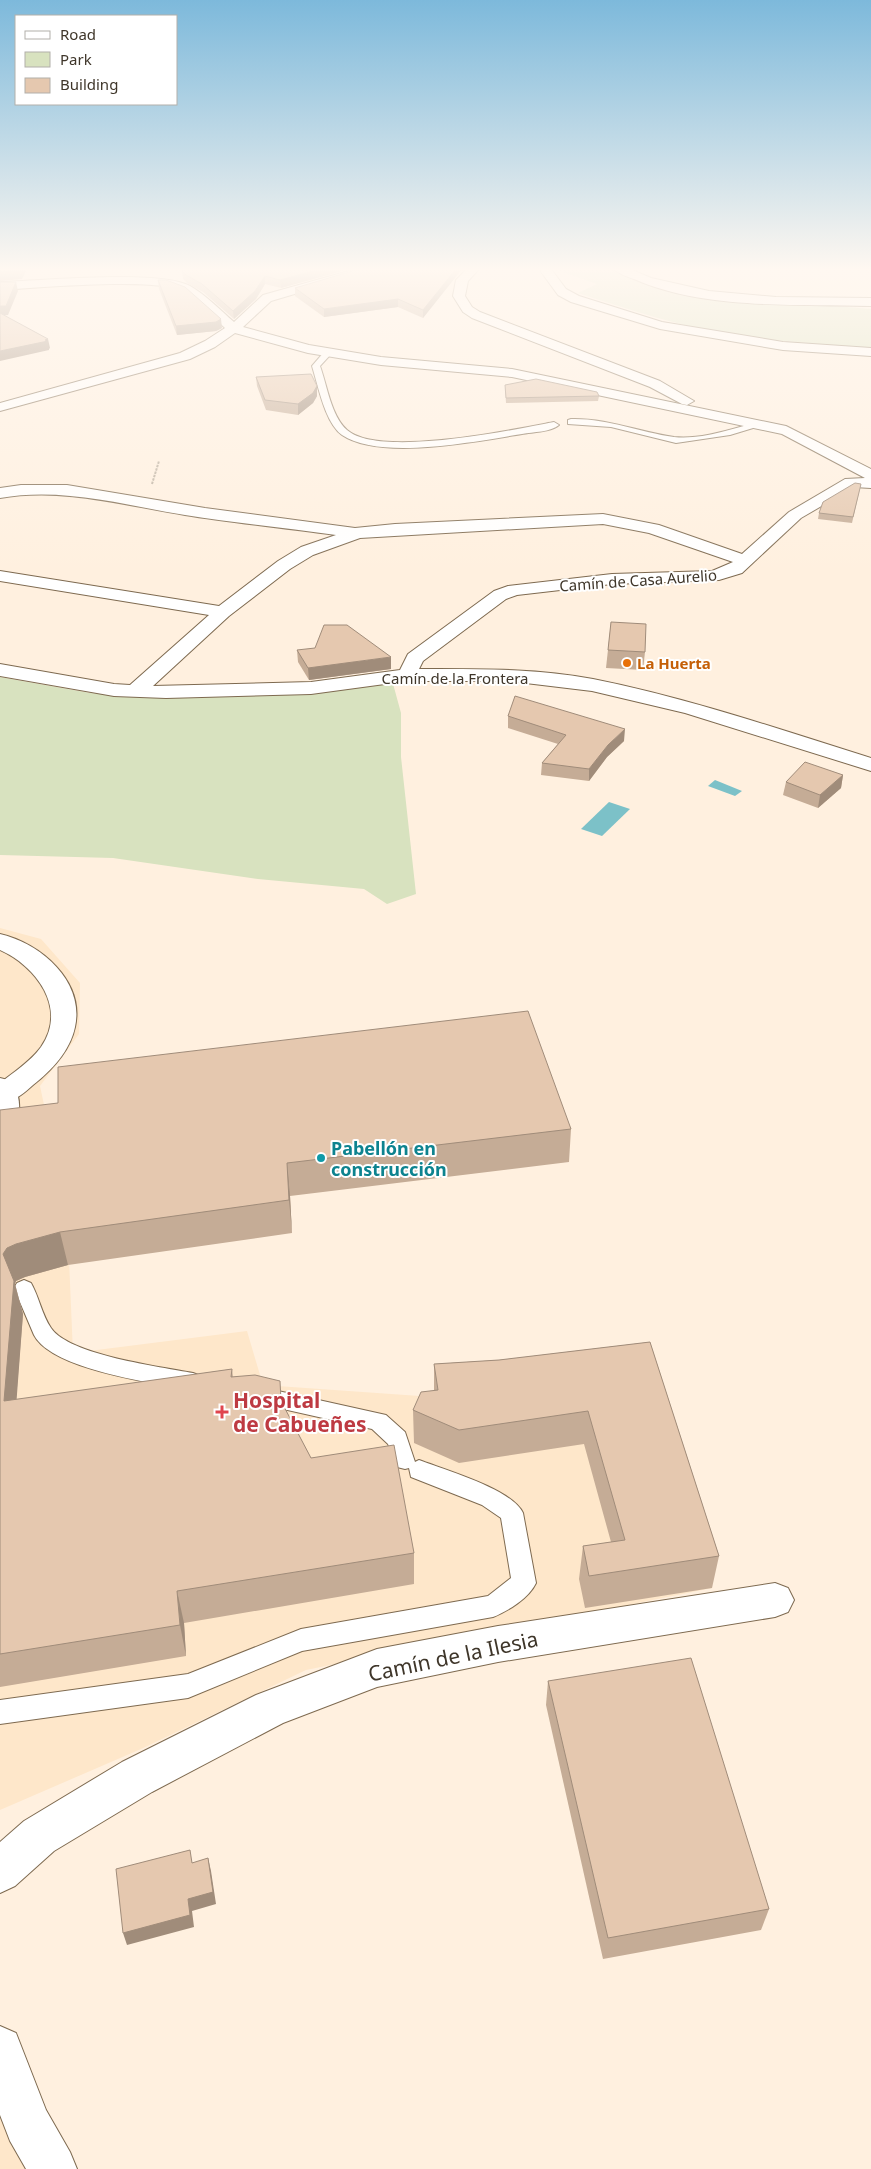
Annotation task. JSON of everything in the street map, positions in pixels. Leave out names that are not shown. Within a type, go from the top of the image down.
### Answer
[{"type":"street","points":[[0,407],[133,370]]},
{"type":"street","points":[[482,370],[512,373],[786,430],[871,475]]},
{"type":"street","points":[[619,370],[655,384],[700,408],[704,413]]},
{"type":"street","name":"Camín de Casa Aurelio","points":[[408,675],[414,658],[500,595],[514,590],[612,579],[713,576],[736,569],[743,560],[795,515],[832,492],[851,482],[871,483]]},
{"type":"street","points":[[0,493],[18,489],[52,488],[191,511],[357,533],[435,527],[603,519],[654,529],[743,560]]},
{"type":"street","points":[[135,691],[223,612],[284,565],[307,551],[357,533]]},
{"type":"street","points":[[0,576],[223,612]]},
{"type":"street","name":"Camín de la Frontera","points":[[0,670],[114,690],[166,692],[311,688],[381,677],[408,675],[509,675],[592,686],[690,708],[871,765]]},
{"type":"street","points":[[0,941],[35,959],[53,978],[62,999],[62,1021],[55,1044],[34,1070],[3,1088]]},
{"type":"street","name":"Camín de la Ilesia","points":[[0,1871],[39,1836],[137,1777],[270,1709],[377,1668],[498,1644],[774,1600]]},
{"type":"street","points":[[0,2049],[27,2124],[53,2169]]},
{"type":"lane","points":[[318,370],[338,424],[346,434],[368,442],[425,444],[554,425]]},
{"type":"lane","points":[[571,422],[601,421],[677,440],[758,425]]},
{"type":"lane","points":[[0,1132],[6,1129],[11,1120],[3,1088]]},
{"type":"lane","points":[[24,1288],[44,1335],[73,1354],[99,1363],[215,1387]]},
{"type":"lane","points":[[0,1712],[188,1686],[301,1640],[493,1606],[524,1583],[512,1512],[490,1498],[412,1465],[397,1439],[378,1421],[244,1393]]},
{"type":"shaded area","points":[[0,928],[41,939],[80,983],[79,1034],[40,1086],[67,1213],[73,1353],[247,1331],[263,1385],[434,1397],[646,1375],[712,1588],[306,1670],[141,1749],[0,1810]]},
{"type":"shaded area","points":[[0,2095],[41,2169],[0,2169]]},
{"type":"green space","points":[[0,677],[90,693],[155,698],[309,694],[392,680],[401,713],[401,757],[416,894],[387,904],[364,889],[258,879],[113,858],[0,855]]},
{"type":"water","points":[[715,780],[742,791],[735,796],[708,786]]},
{"type":"water","points":[[609,802],[630,809],[602,836],[581,829]]},
{"type":"building","points":[[311,374],[317,386],[313,393],[298,404],[265,400],[256,377]]},
{"type":"building","points":[[536,379],[597,392],[599,396],[506,398],[505,385]]},
{"type":"building","points":[[855,483],[861,484],[853,517],[819,513],[823,502]]},
{"type":"building","points":[[611,622],[646,624],[645,652],[608,650]]},
{"type":"building","points":[[324,625],[347,625],[391,657],[308,668],[297,650],[315,648]]},
{"type":"building","points":[[515,696],[625,729],[608,745],[589,769],[542,763],[566,735],[508,716]]},
{"type":"building","points":[[805,762],[843,775],[820,795],[786,782]]},
{"type":"building","points":[[528,1011],[571,1129],[287,1163],[289,1200],[60,1232],[16,1244],[7,1248],[3,1254],[14,1281],[4,1401],[232,1369],[231,1377],[255,1375],[280,1381],[281,1401],[311,1458],[394,1445],[414,1553],[177,1591],[180,1625],[0,1654],[0,1110],[58,1103],[58,1067]]},
{"type":"building","points":[[650,1342],[719,1556],[589,1576],[583,1546],[625,1540],[588,1411],[459,1430],[413,1410],[421,1392],[438,1390],[434,1364],[499,1360]]},
{"type":"building","points":[[691,1658],[769,1909],[608,1938],[548,1681]]},
{"type":"building","points":[[190,1850],[192,1863],[208,1858],[213,1892],[188,1899],[190,1915],[123,1933],[116,1869]]},
{"type":"place","name":"La Huerta","points":[[627,663]]},
{"type":"place","name":"Pabellón en construcción","points":[[321,1158]]},
{"type":"place","name":"Hospital de Cabueñes","points":[[222,1412]]}]
